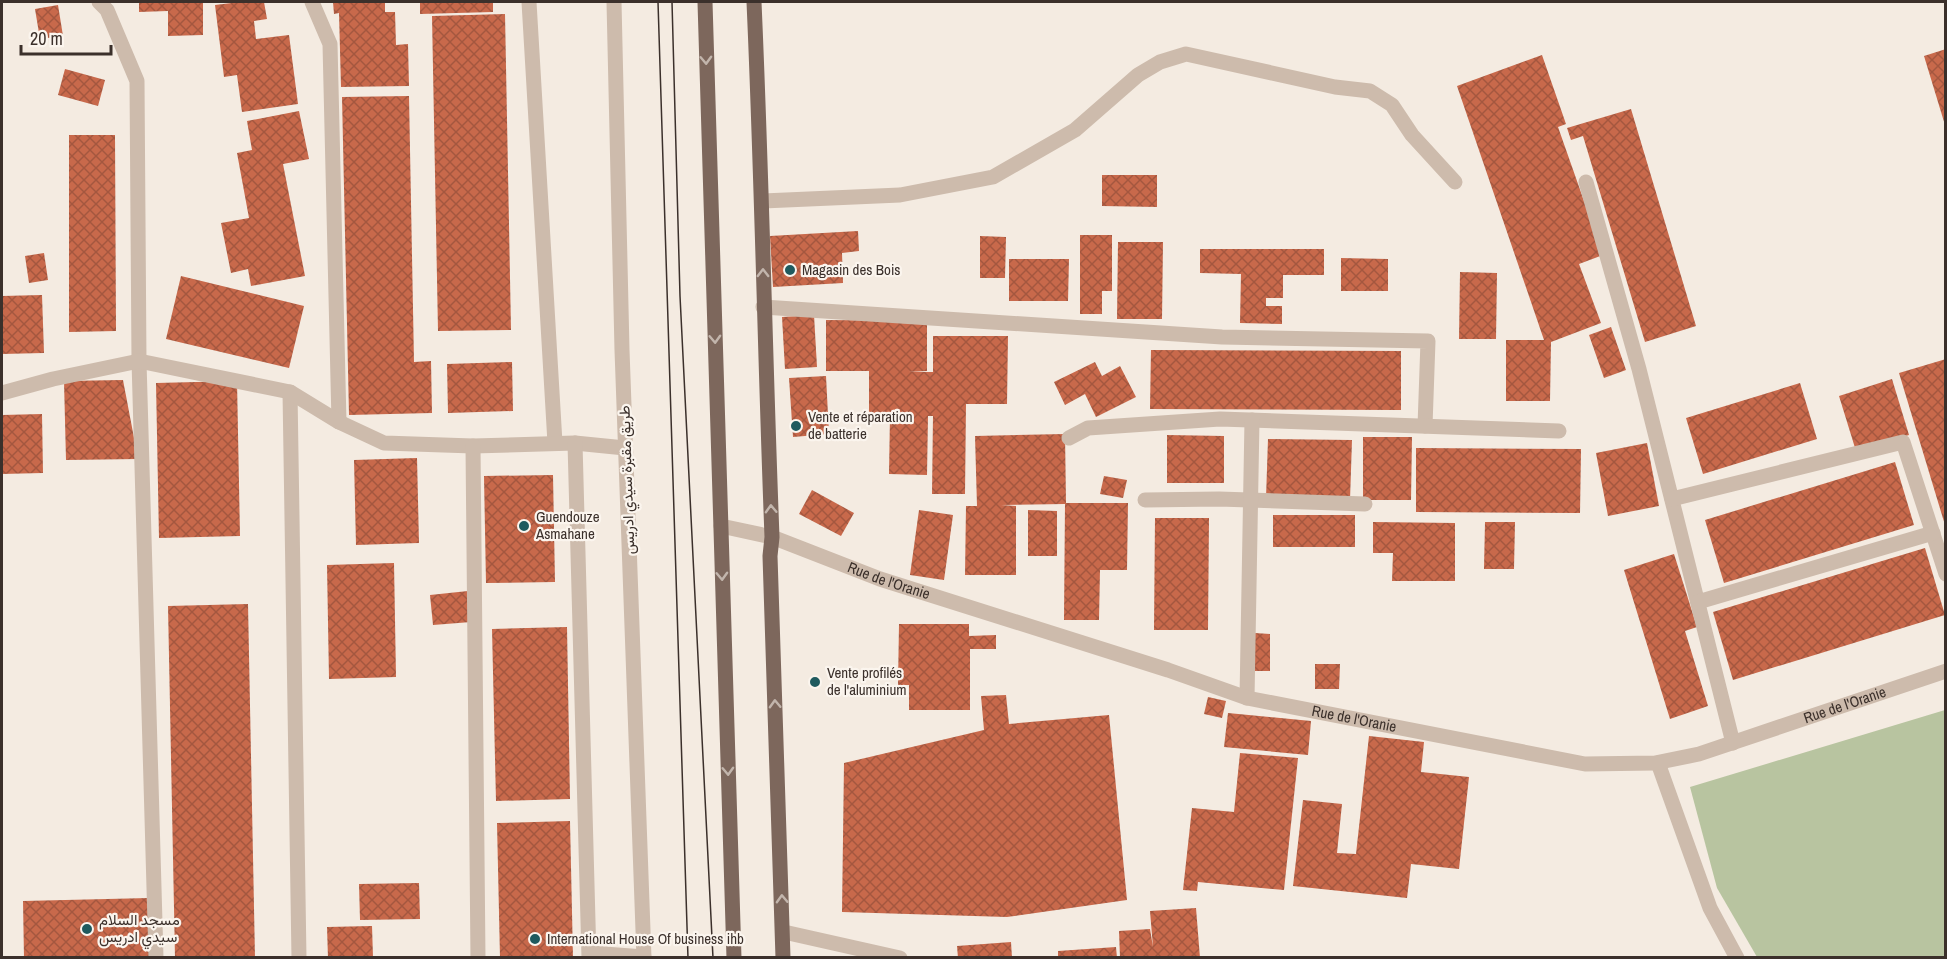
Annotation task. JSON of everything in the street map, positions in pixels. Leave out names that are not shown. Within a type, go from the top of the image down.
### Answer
[{"type":"main road","points":[[705,2],[734,957]]},
{"type":"main road","points":[[754,2],[764,201],[763,307],[772,537],[770,556],[784,932],[783,957]]},
{"type":"street","points":[[99,2],[107,10],[137,81],[139,362],[156,957]]},
{"type":"street","points":[[312,2],[330,44],[339,422]]},
{"type":"street","points":[[530,2],[555,443]]},
{"type":"street","name":"طريق مقبرة سيدي ادريس","points":[[614,2],[626,447],[644,957]]},
{"type":"street","points":[[764,201],[900,195],[993,177],[1075,130],[1138,75],[1160,62],[1185,54],[1335,87],[1370,91],[1392,105],[1412,135],[1455,182]]},
{"type":"street","points":[[1586,182],[1672,499],[1733,743]]},
{"type":"street","points":[[763,307],[1222,337],[1428,341],[1425,426]]},
{"type":"street","points":[[2,393],[53,379],[139,362],[290,392],[339,422],[384,443],[473,446],[575,443],[626,447]]},
{"type":"street","points":[[290,392],[299,957]]},
{"type":"street","points":[[1069,438],[1088,428],[1220,419],[1559,431]]},
{"type":"street","points":[[1247,698],[1252,420]]},
{"type":"street","points":[[1672,499],[1903,442],[1946,574]]},
{"type":"street","points":[[575,443],[590,955],[644,957]]},
{"type":"street","points":[[473,446],[478,957]]},
{"type":"street","points":[[1145,500],[1219,499],[1250,502],[1365,504]]},
{"type":"street","name":"Rue de l'Oranie","points":[[721,526],[772,537],[880,579],[1157,666],[1247,698],[1585,764],[1658,763],[1700,754],[1946,671]]},
{"type":"street","points":[[1698,602],[1932,533]]},
{"type":"street","points":[[1658,763],[1710,908],[1737,957]]},
{"type":"street","points":[[784,932],[900,957]]},
{"type":"green space","points":[[1945,710],[1945,957],[1757,957],[1717,888],[1690,787]]},
{"type":"building","points":[[139,2],[203,3],[203,35],[168,36],[168,11],[139,12]]},
{"type":"building","points":[[264,2],[267,19],[254,21],[256,39],[289,35],[298,104],[242,112],[237,75],[224,77],[215,5]]},
{"type":"building","points":[[333,2],[385,2],[385,12],[395,12],[396,45],[408,44],[409,86],[341,87],[339,13],[334,14]]},
{"type":"building","points":[[420,2],[493,2],[493,12],[420,14]]},
{"type":"building","points":[[58,5],[63,36],[40,39],[35,9]]},
{"type":"building","points":[[505,14],[511,330],[438,331],[432,16]]},
{"type":"building","points":[[1946,49],[1946,125],[1945,125],[1924,56]]},
{"type":"building","points":[[1542,55],[1566,124],[1558,127],[1603,255],[1579,264],[1601,323],[1551,342],[1550,401],[1506,401],[1506,340],[1544,340],[1457,86]]},
{"type":"building","points":[[65,69],[105,80],[98,106],[58,95]]},
{"type":"building","points":[[409,96],[414,362],[431,361],[432,413],[349,415],[342,97]]},
{"type":"building","points":[[1631,109],[1696,326],[1645,342],[1583,136],[1571,140],[1567,128]]},
{"type":"building","points":[[299,111],[309,159],[283,164],[305,276],[251,286],[248,269],[231,273],[221,223],[249,218],[237,153],[252,150],[247,121]]},
{"type":"building","points":[[69,135],[115,135],[116,331],[69,332]]},
{"type":"building","points":[[1102,175],[1157,175],[1157,207],[1102,206]]},
{"type":"building","points":[[858,231],[859,251],[842,253],[843,283],[773,287],[770,236]]},
{"type":"building","points":[[1080,235],[1112,235],[1112,291],[1102,291],[1102,314],[1080,314]]},
{"type":"building","points":[[980,236],[1006,237],[1005,278],[980,278]]},
{"type":"building","points":[[1118,242],[1163,242],[1162,319],[1117,319]]},
{"type":"building","points":[[1200,249],[1324,249],[1324,275],[1283,275],[1283,298],[1266,298],[1266,306],[1282,306],[1282,324],[1240,323],[1241,274],[1200,273]]},
{"type":"building","points":[[44,253],[48,280],[29,283],[25,256]]},
{"type":"building","points":[[1341,258],[1388,259],[1388,291],[1341,291]]},
{"type":"building","points":[[1009,259],[1069,259],[1068,301],[1009,301]]},
{"type":"building","points":[[1460,272],[1497,273],[1496,339],[1459,339]]},
{"type":"building","points":[[181,276],[304,306],[289,368],[166,339]]},
{"type":"building","points":[[42,295],[44,353],[2,354],[2,296]]},
{"type":"building","points":[[814,315],[817,367],[785,369],[782,317]]},
{"type":"building","points":[[826,320],[927,321],[927,371],[909,372],[933,372],[933,336],[1008,336],[1007,404],[966,404],[965,494],[932,494],[933,416],[928,416],[927,475],[889,474],[890,415],[869,415],[869,371],[826,371]]},
{"type":"building","points":[[1611,327],[1626,370],[1604,378],[1589,335]]},
{"type":"building","points":[[1151,350],[1401,351],[1401,410],[1150,409]]},
{"type":"building","points":[[1946,359],[1946,525],[1945,525],[1899,373]]},
{"type":"building","points":[[512,362],[513,411],[448,413],[447,364]]},
{"type":"building","points":[[1095,362],[1102,376],[1120,366],[1136,397],[1096,417],[1085,394],[1065,405],[1054,382]]},
{"type":"building","points":[[826,376],[829,434],[793,437],[789,378]]},
{"type":"building","points":[[1892,379],[1909,435],[1856,451],[1839,396]]},
{"type":"building","points":[[123,380],[138,459],[66,460],[64,381]]},
{"type":"building","points":[[237,381],[240,536],[159,538],[156,383]]},
{"type":"building","points":[[1800,383],[1817,439],[1703,474],[1686,418]]},
{"type":"building","points":[[42,414],[43,473],[2,474],[2,415]]},
{"type":"building","points":[[1065,434],[1066,503],[1128,503],[1127,570],[1100,570],[1099,620],[1064,620],[1065,504],[1001,505],[1016,506],[1016,575],[965,575],[966,506],[977,506],[975,436]]},
{"type":"building","points":[[1167,435],[1224,436],[1224,483],[1167,483]]},
{"type":"building","points":[[1363,437],[1412,437],[1411,500],[1363,500]]},
{"type":"building","points":[[1268,439],[1352,440],[1350,500],[1266,498]]},
{"type":"building","points":[[1647,443],[1659,506],[1608,516],[1596,453]]},
{"type":"building","points":[[1416,448],[1581,449],[1580,513],[1416,512]]},
{"type":"building","points":[[417,458],[419,543],[356,545],[354,460]]},
{"type":"building","points":[[1895,462],[1914,525],[1724,583],[1705,520]]},
{"type":"building","points":[[553,475],[555,582],[486,583],[484,476]]},
{"type":"building","points":[[1104,476],[1127,480],[1123,498],[1100,494]]},
{"type":"building","points":[[812,490],[854,513],[841,536],[799,514]]},
{"type":"building","points":[[919,510],[953,515],[944,580],[910,575]]},
{"type":"building","points":[[1028,510],[1057,511],[1057,556],[1028,556]]},
{"type":"building","points":[[1273,515],[1355,515],[1355,547],[1273,547]]},
{"type":"building","points":[[1155,518],[1209,518],[1208,630],[1154,630]]},
{"type":"building","points":[[1373,522],[1455,523],[1455,581],[1392,581],[1393,553],[1373,553]]},
{"type":"building","points":[[1485,522],[1515,522],[1514,569],[1484,569]]},
{"type":"building","points":[[1925,548],[1945,615],[1733,680],[1713,612]]},
{"type":"building","points":[[1674,554],[1697,627],[1685,631],[1708,706],[1670,719],[1624,570]]},
{"type":"building","points":[[394,563],[396,677],[329,679],[327,565]]},
{"type":"building","points":[[468,591],[471,622],[433,625],[430,595]]},
{"type":"building","points":[[248,604],[255,958],[175,958],[168,606]]},
{"type":"building","points":[[899,624],[969,624],[969,636],[996,635],[996,649],[970,649],[970,710],[909,710],[909,685],[898,685]]},
{"type":"building","points":[[567,627],[570,799],[496,801],[492,629]]},
{"type":"building","points":[[1255,633],[1270,634],[1270,671],[1255,671]]},
{"type":"building","points":[[1315,664],[1340,664],[1339,689],[1315,689]]},
{"type":"building","points":[[1006,695],[1009,724],[1109,715],[1127,900],[1007,917],[842,912],[844,763],[984,730],[981,696]]},
{"type":"building","points":[[1208,697],[1226,701],[1222,718],[1204,714]]},
{"type":"building","points":[[1228,713],[1311,721],[1308,755],[1224,747]]},
{"type":"building","points":[[1369,736],[1424,742],[1421,772],[1469,777],[1459,869],[1411,864],[1407,898],[1293,886],[1303,800],[1342,804],[1337,853],[1356,854]]},
{"type":"building","points":[[1240,753],[1298,758],[1284,890],[1198,882],[1197,891],[1183,890],[1192,808],[1234,812]]},
{"type":"building","points":[[570,821],[573,958],[500,958],[497,823]]},
{"type":"building","points":[[419,883],[420,919],[360,920],[359,884]]},
{"type":"building","name":"مسجد السلام سيدي ادريس","points":[[149,898],[150,958],[24,958],[23,901]]},
{"type":"building","points":[[1196,908],[1200,958],[1120,958],[1119,931],[1150,929],[1153,947],[1150,911]]},
{"type":"building","points":[[372,926],[373,957],[328,958],[327,927]]},
{"type":"building","points":[[1011,942],[1012,958],[958,958],[957,946]]},
{"type":"building","points":[[1116,947],[1117,958],[1058,958],[1058,951]]},
{"type":"tram line","points":[[658,2],[688,958]]},
{"type":"tram line","points":[[672,2],[680,296],[713,958]]},
{"type":"place","name":"Magasin des Bois","points":[[790,270]]},
{"type":"place","name":"Vente et réparation de batterie","points":[[796,426]]},
{"type":"place","name":"Guendouze Asmahane","points":[[524,526]]},
{"type":"place","name":"Vente profilés de l'aluminium","points":[[815,682]]},
{"type":"place","name":"مسجد السلام سيدي ادريس","points":[[87,929]]},
{"type":"place","name":"International House Of business ihb","points":[[535,939]]}]
